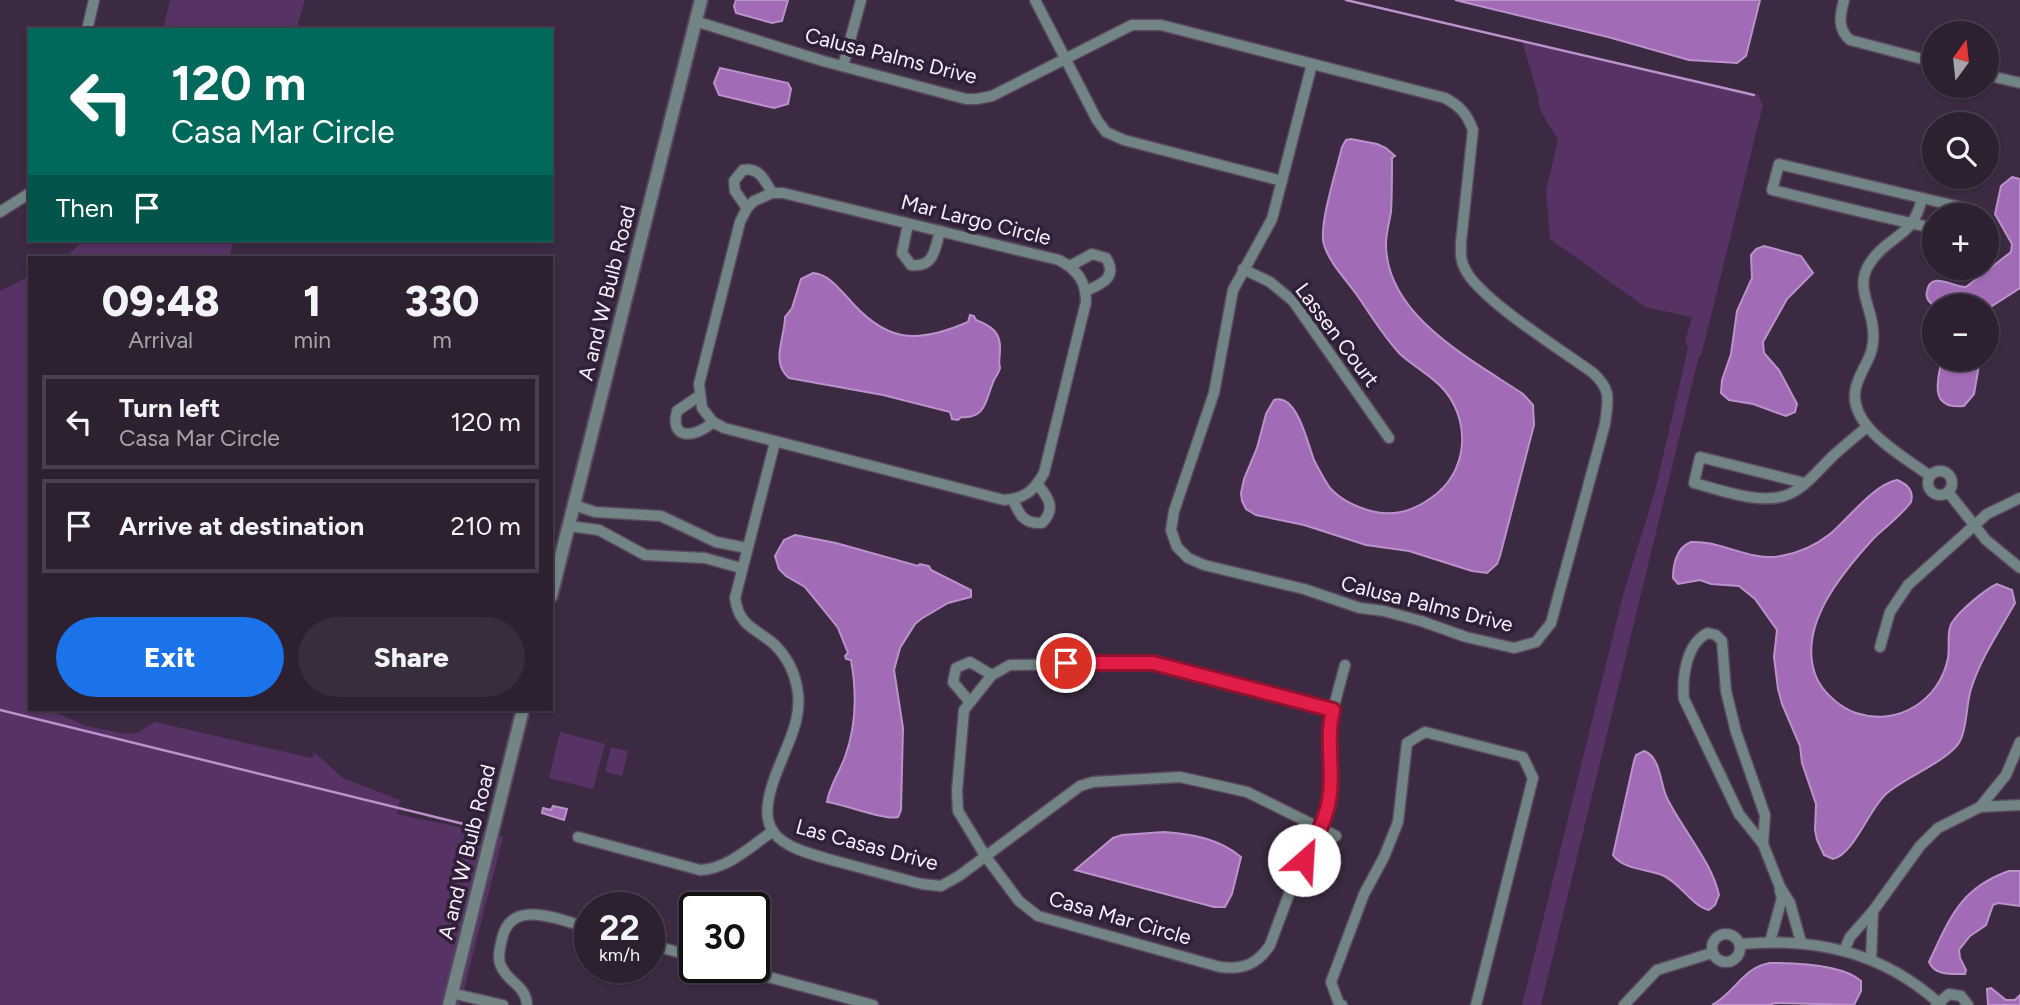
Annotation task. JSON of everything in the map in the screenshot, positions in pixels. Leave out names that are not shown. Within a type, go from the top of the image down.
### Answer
[{"type":"street","points":[[87,28],[94,0]]},
{"type":"street","name":"A and W Bulb Road","points":[[553,588],[701,0]]},
{"type":"street","points":[[843,66],[861,0]]},
{"type":"street","points":[[1035,0],[1097,120],[1106,132],[1124,140],[1282,181]]},
{"type":"street","points":[[1844,0],[1840,17],[1843,34],[1858,44],[1922,59]]},
{"type":"street","name":"Calusa Palms Drive","points":[[695,21],[843,66],[966,99],[992,96],[1132,25],[1143,24],[1161,25],[1445,98],[1458,105],[1468,117],[1473,130],[1461,242],[1461,258],[1465,270],[1490,297],[1606,385],[1608,401],[1605,424],[1551,623],[1536,642],[1514,648],[1466,637],[1421,621],[1360,608],[1304,589],[1204,565],[1188,558],[1177,547],[1171,530],[1174,511],[1214,393],[1233,290],[1272,219],[1312,64]]},
{"type":"street","points":[[1999,78],[2020,83]]},
{"type":"street","points":[[1922,226],[1772,190],[1779,164],[1943,203]]},
{"type":"street","points":[[747,208],[735,191],[734,181],[743,170],[749,169],[759,172],[772,193],[762,196],[747,208],[740,222],[733,249],[699,384],[702,408],[713,422],[724,428],[775,442],[1004,500],[1031,492],[1044,473],[1086,302],[1086,291],[1102,284],[1110,276],[1111,266],[1106,258],[1092,254],[1070,266]]},
{"type":"street","points":[[0,212],[28,193]]},
{"type":"street","name":"Mar Largo Circle","points":[[772,193],[783,193],[1059,260],[1070,266],[1083,281],[1086,291]]},
{"type":"street","points":[[1922,198],[1918,216],[1912,224],[1870,261],[1865,272],[1864,299],[1873,326],[1873,337],[1871,356],[1854,393],[1858,413],[1867,427],[1930,476]]},
{"type":"street","points":[[908,223],[902,253],[911,265],[925,265],[930,261],[940,231]]},
{"type":"street","name":"Lassen Court","points":[[1243,269],[1270,282],[1293,301],[1389,438]]},
{"type":"street","points":[[699,396],[677,411],[675,421],[679,430],[687,435],[697,434],[713,422]]},
{"type":"street","points":[[1804,483],[1700,457],[1694,483],[1743,495],[1782,497],[1795,492],[1867,427]]},
{"type":"street","name":"Las Casas Drive","points":[[775,442],[736,588],[736,608],[748,626],[773,643],[785,658],[799,695],[794,728],[767,797],[768,818],[773,831],[782,842],[802,852],[931,886],[950,882],[1074,789],[1093,782],[1180,777],[1247,792],[1336,836]]},
{"type":"street","points":[[1936,471],[1948,473],[1952,481],[1948,492],[1941,495],[1930,490],[1930,476],[1936,471]]},
{"type":"street","points":[[1013,499],[1023,519],[1031,524],[1042,523],[1049,516],[1051,506],[1038,485]]},
{"type":"street","points":[[1948,492],[1973,527],[2020,568]]},
{"type":"street","points":[[1880,647],[1887,619],[1902,592],[1987,514],[2020,498]]},
{"type":"street","points":[[574,505],[595,512],[661,516],[716,542],[747,548]]},
{"type":"street","points":[[569,526],[599,530],[645,555],[705,558],[741,568]]},
{"type":"street","points":[[1763,844],[1765,815],[1736,732],[1726,691],[1722,641],[1716,635],[1708,634],[1698,640],[1692,649],[1683,683],[1684,699],[1739,814],[1763,844],[1780,887],[1790,903],[1801,942]]},
{"type":"street","points":[[969,701],[953,682],[956,668],[970,662],[992,675]]},
{"type":"street","name":"Casa Mar Circle","points":[[1333,710],[1153,663],[1010,665],[992,675],[969,701],[962,720],[958,811],[986,857],[1025,908],[1038,916],[1220,967],[1239,968],[1257,961],[1270,945],[1298,870],[1320,827],[1330,797],[1333,710],[1345,665]]},
{"type":"street","name":"A and W Bulb Road","points":[[450,999],[522,711]]},
{"type":"street","points":[[1342,1005],[1339,1004],[1331,982],[1364,894],[1384,857],[1398,822],[1406,744],[1425,732],[1523,757],[1533,778],[1476,1005]]},
{"type":"street","points":[[1980,807],[2006,775],[2020,743]]},
{"type":"street","points":[[1844,951],[1850,937],[1873,911],[1920,846],[1938,828],[1980,807],[2020,805]]},
{"type":"street","points":[[578,837],[700,870],[722,865],[773,831]]},
{"type":"street","points":[[1770,942],[1782,898],[1780,887]]},
{"type":"street","points":[[1871,960],[1873,911]]},
{"type":"street","points":[[527,1005],[527,996],[523,989],[501,966],[499,957],[502,936],[508,925],[520,914],[537,914],[574,924]]},
{"type":"street","points":[[1740,944],[1737,957],[1730,962],[1718,960],[1712,953],[1712,943],[1719,935],[1730,934],[1740,944],[1801,942],[1871,960],[1912,982],[1938,1004],[1949,994],[1961,996],[1968,1005]]},
{"type":"street","points":[[1624,1005],[1657,970],[1712,953]]},
{"type":"street","points":[[770,977],[873,1005]]},
{"type":"street","points":[[450,999],[503,1005]]},
{"type":"shaded area","points":[[170,0],[305,0],[297,28],[163,28]]},
{"type":"shaded area","points":[[736,0],[788,0],[782,21],[772,23],[736,13]]},
{"type":"shaded area","points":[[1455,0],[1760,0],[1746,56],[1737,63],[1689,60],[1608,37]]},
{"type":"shaded area","points":[[1522,41],[1758,95],[1763,105],[1541,1005],[1522,1005],[1623,595],[1655,491],[1688,348],[1685,342],[1692,317],[1645,307],[1550,239],[1546,191],[1558,140],[1540,110]]},
{"type":"shaded area","points":[[720,68],[788,83],[791,89],[788,104],[774,108],[719,95],[714,83]]},
{"type":"shaded area","points":[[1346,140],[1377,144],[1395,156],[1392,158],[1391,212],[1386,244],[1390,270],[1400,293],[1435,333],[1523,394],[1533,405],[1534,425],[1500,556],[1497,564],[1487,573],[1472,571],[1409,551],[1366,545],[1304,525],[1256,515],[1246,509],[1242,501],[1244,479],[1257,448],[1266,414],[1274,400],[1289,404],[1295,412],[1314,460],[1330,488],[1354,505],[1365,509],[1379,513],[1395,513],[1417,506],[1443,488],[1458,462],[1462,433],[1454,404],[1440,386],[1400,354],[1389,341],[1335,266],[1324,245],[1326,211],[1342,147]]},
{"type":"shaded area","points":[[2012,177],[2020,179],[2020,288],[1999,302],[1999,294],[1927,294],[1929,285],[1938,281],[1966,287],[1975,280],[1999,280],[1999,261],[2011,252],[2012,244],[1999,221],[1997,203],[2001,186]]},
{"type":"shaded area","points":[[82,242],[233,242],[229,256],[67,256]]},
{"type":"shaded area","points":[[1764,246],[1801,256],[1813,273],[1787,299],[1763,342],[1764,353],[1779,370],[1797,404],[1795,412],[1786,416],[1753,404],[1729,400],[1721,393],[1722,380],[1731,354],[1737,311],[1752,278],[1751,255]]},
{"type":"shaded area","points":[[813,273],[832,281],[861,312],[888,331],[916,336],[932,334],[968,322],[970,315],[990,327],[999,339],[1000,368],[985,405],[976,415],[958,420],[952,419],[950,412],[883,395],[789,378],[783,372],[779,357],[785,317],[792,308],[801,279]]},
{"type":"shaded area","points":[[28,277],[28,711],[52,711],[86,726],[126,734],[137,733],[155,722],[312,758],[314,752],[343,778],[400,800],[397,814],[487,833],[444,1005],[0,1005],[0,291]]},
{"type":"shaded area","points":[[1939,371],[1978,371],[1974,394],[1964,406],[1953,406],[1940,399]]},
{"type":"shaded area","points":[[1897,480],[1909,488],[1911,502],[1848,568],[1826,601],[1818,619],[1811,656],[1815,674],[1826,692],[1837,703],[1856,713],[1887,716],[1901,713],[1926,698],[1936,686],[1948,658],[1951,625],[1961,611],[1997,584],[2012,590],[2015,603],[1975,677],[1960,741],[1947,755],[1886,794],[1848,849],[1833,859],[1824,855],[1817,840],[1816,804],[1802,763],[1800,746],[1778,689],[1774,657],[1777,630],[1755,599],[1739,586],[1711,584],[1700,580],[1678,584],[1673,578],[1674,567],[1679,552],[1691,542],[1713,544],[1769,557],[1800,551],[1825,538],[1870,495]]},
{"type":"shaded area","points":[[795,535],[836,543],[918,566],[929,566],[931,570],[971,590],[971,597],[948,603],[921,619],[900,648],[894,670],[903,728],[901,810],[898,817],[885,817],[827,802],[852,733],[855,708],[853,672],[851,660],[846,659],[848,653],[838,628],[805,587],[779,569],[775,556],[784,540]]},
{"type":"shaded area","points":[[560,732],[605,744],[593,789],[549,778]]},
{"type":"shaded area","points":[[611,747],[628,751],[622,776],[605,772]]},
{"type":"shaded area","points":[[1644,751],[1654,759],[1673,810],[1710,870],[1719,895],[1715,905],[1709,910],[1697,904],[1664,876],[1623,864],[1613,855],[1634,761],[1636,755]]},
{"type":"shaded area","points":[[553,806],[567,809],[564,820],[542,813],[543,808],[551,810]]},
{"type":"shaded area","points":[[1164,832],[1205,838],[1241,857],[1232,894],[1225,907],[1214,907],[1075,870],[1113,838]]},
{"type":"shaded area","points":[[496,835],[503,837],[460,1005],[453,1005]]},
{"type":"shaded area","points":[[2009,871],[2020,871],[2020,906],[1998,903],[1993,905],[1986,925],[1970,936],[1959,950],[1965,974],[1935,970],[1929,962],[1958,906],[1979,886]]},
{"type":"shaded area","points":[[1805,964],[1843,971],[1861,981],[1861,991],[1854,1005],[1712,1005],[1746,975],[1761,965]]},
{"type":"shaded area","points":[[1991,988],[2006,1000],[2015,1000],[2020,995],[2020,1005],[1988,1005],[1987,989]]},
{"type":"waterway","points":[[1346,0],[1754,95]]},
{"type":"waterway","points":[[0,710],[480,828]]},
{"type":"route","points":[[1066,663],[1153,663],[1333,710],[1330,797],[1304,860]]}]
